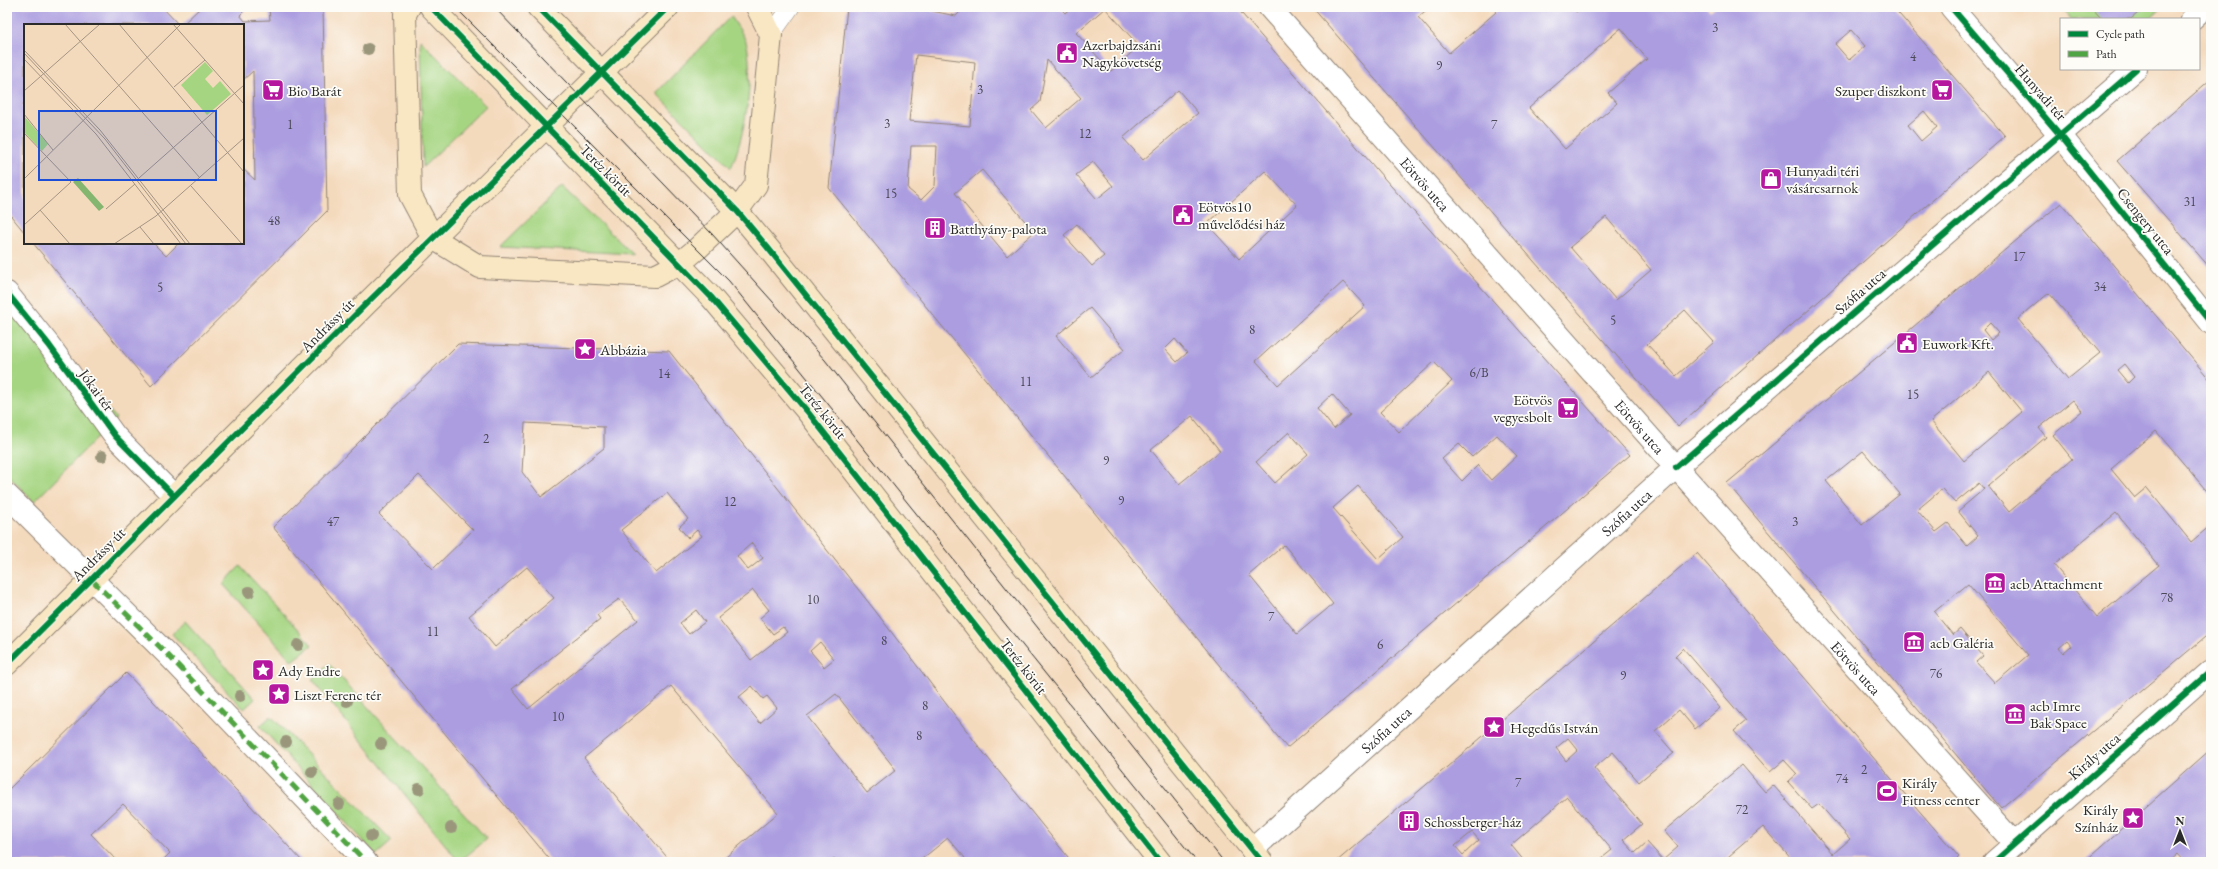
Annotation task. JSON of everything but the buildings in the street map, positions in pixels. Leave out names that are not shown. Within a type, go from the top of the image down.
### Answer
[{"type":"main road","points":[[408,7],[405,14],[410,195],[433,238],[480,267],[655,276],[680,263],[737,211],[756,185],[771,35],[757,7]]},
{"type":"main road","name":"Teréz körút","points":[[431,7],[547,128],[680,263],[807,411],[1160,862]]},
{"type":"main road","points":[[538,7],[737,211],[800,287],[1257,856]]},
{"type":"main road","name":"Andrássy út","points":[[7,664],[433,238],[547,128],[668,7]]},
{"type":"street","name":"Eötvös utca","points":[[1270,7],[1676,467],[2015,844]]},
{"type":"street","name":"Hunyadi tér","points":[[1951,7],[2061,136],[2135,70]]},
{"type":"street","points":[[2193,18],[2206,7]]},
{"type":"street","name":"Szófia utca","points":[[1257,856],[1676,467],[2061,136]]},
{"type":"street","name":"Csengery utca","points":[[2061,136],[2211,323]]},
{"type":"street","name":"Jókai tér","points":[[7,293],[49,344],[115,436],[174,496]]},
{"type":"street","points":[[7,495],[167,654],[366,862]]},
{"type":"street","name":"Király utca","points":[[1994,862],[2211,671]]},
{"type":"lane","points":[[771,35],[791,7]]},
{"type":"green space","points":[[2061,7],[2162,7],[2150,18],[2070,18]]},
{"type":"green space","points":[[731,16],[747,45],[749,60],[749,91],[744,124],[731,168],[656,93]]},
{"type":"green space","points":[[420,40],[486,106],[423,167]]},
{"type":"green space","points":[[562,187],[633,254],[500,247]]},
{"type":"green space","points":[[7,293],[116,418],[34,502],[7,474]]},
{"type":"green space","points":[[240,566],[312,645],[292,661],[223,584]]},
{"type":"green space","points":[[185,621],[255,699],[244,709],[172,634]]},
{"type":"green space","points":[[329,664],[487,839],[459,862],[312,679]]},
{"type":"green space","points":[[271,716],[392,841],[376,855],[260,726]]},
{"type":"tram line","points":[[455,7],[729,281],[1197,862]]},
{"type":"tram line","points":[[494,7],[712,234],[825,360],[1224,862]]},
{"type":"marked path","points":[[92,580],[167,654],[366,862]]},
{"type":"cycle path","points":[[431,7],[711,297],[807,411],[1160,862]]},
{"type":"cycle path","points":[[538,7],[737,211],[1262,862]]},
{"type":"cycle path","points":[[7,664],[367,303],[668,7]]},
{"type":"cycle path","points":[[1951,7],[2061,136],[2211,323]]},
{"type":"cycle path","points":[[1676,467],[2135,70]]},
{"type":"cycle path","points":[[7,293],[49,345],[115,436],[174,496]]},
{"type":"cycle path","points":[[1994,862],[2211,671]]},
{"type":"place","name":"Azerbajdzsáni Nagykövetség","points":[[1067,53]]},
{"type":"place","name":"Bio Barát","points":[[273,90]]},
{"type":"place","name":"Szuper diszkont","points":[[1942,90]]},
{"type":"place","name":"Hunyadi téri vásárcsarnok","points":[[1771,179]]},
{"type":"place","name":"Eötvös10 művelődési ház","points":[[1183,215]]},
{"type":"place","name":"Batthyány-palota","points":[[935,228]]},
{"type":"place","name":"Euwork Kft.","points":[[1907,343]]},
{"type":"place","name":"Abbázia","points":[[585,349]]},
{"type":"place","name":"Eötvös vegyesbolt","points":[[1568,408]]},
{"type":"place","name":"acb Attachment","points":[[1995,583]]},
{"type":"place","name":"acb Galéria","points":[[1914,642]]},
{"type":"place","name":"Ady Endre","points":[[263,670]]},
{"type":"place","name":"Liszt Ferenc tér","points":[[279,694]]},
{"type":"place","name":"acb Imre Bak Space","points":[[2015,714]]},
{"type":"place","name":"Hegedűs István","points":[[1494,727]]},
{"type":"place","name":"Király Fitness center","points":[[1887,791]]},
{"type":"place","name":"Király Színház","points":[[2133,818]]},
{"type":"place","name":"Schossberger-ház","points":[[1409,821]]}]
